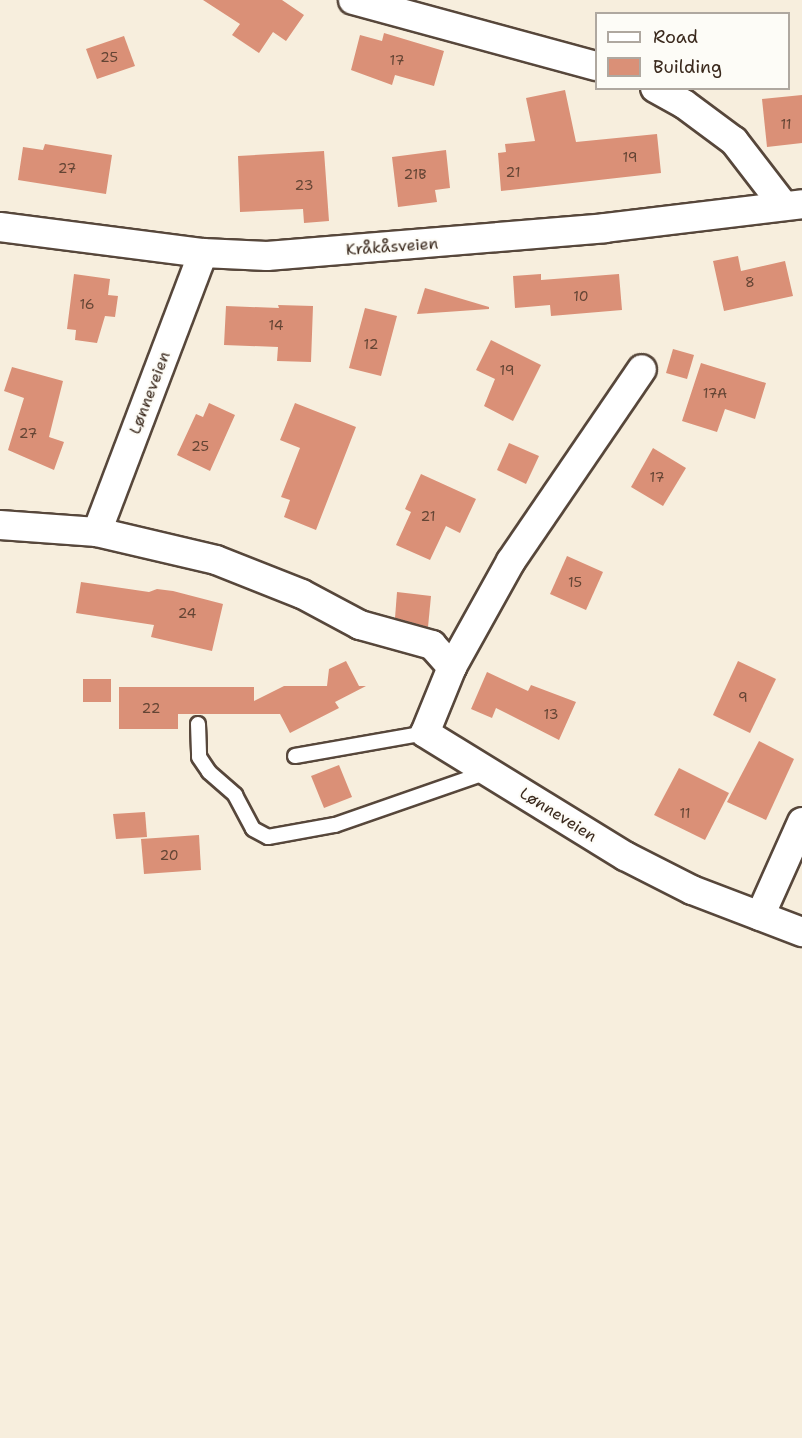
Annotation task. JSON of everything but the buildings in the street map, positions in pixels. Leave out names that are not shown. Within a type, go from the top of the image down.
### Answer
[{"type":"street","points":[[353,0],[595,65]]},
{"type":"street","name":"Kråkåsveien","points":[[659,90],[684,104],[734,141],[793,205]]},
{"type":"street","name":"Kråkåsveien","points":[[0,228],[203,253],[267,256],[430,244],[793,205]]},
{"type":"street","name":"Lønneveien","points":[[98,532],[203,253]]},
{"type":"street","points":[[425,733],[452,667],[511,561],[642,369]]},
{"type":"street","points":[[0,525],[98,532],[248,569],[360,625],[432,645],[452,667]]},
{"type":"street","name":"Lønneveien","points":[[425,733],[625,856],[692,890],[802,932]]},
{"type":"street","points":[[760,916],[802,822]]},
{"type":"lane","points":[[198,724],[199,757],[209,772],[235,795],[253,829],[268,837],[335,825],[489,771]]},
{"type":"lane","points":[[295,756],[425,733]]}]
